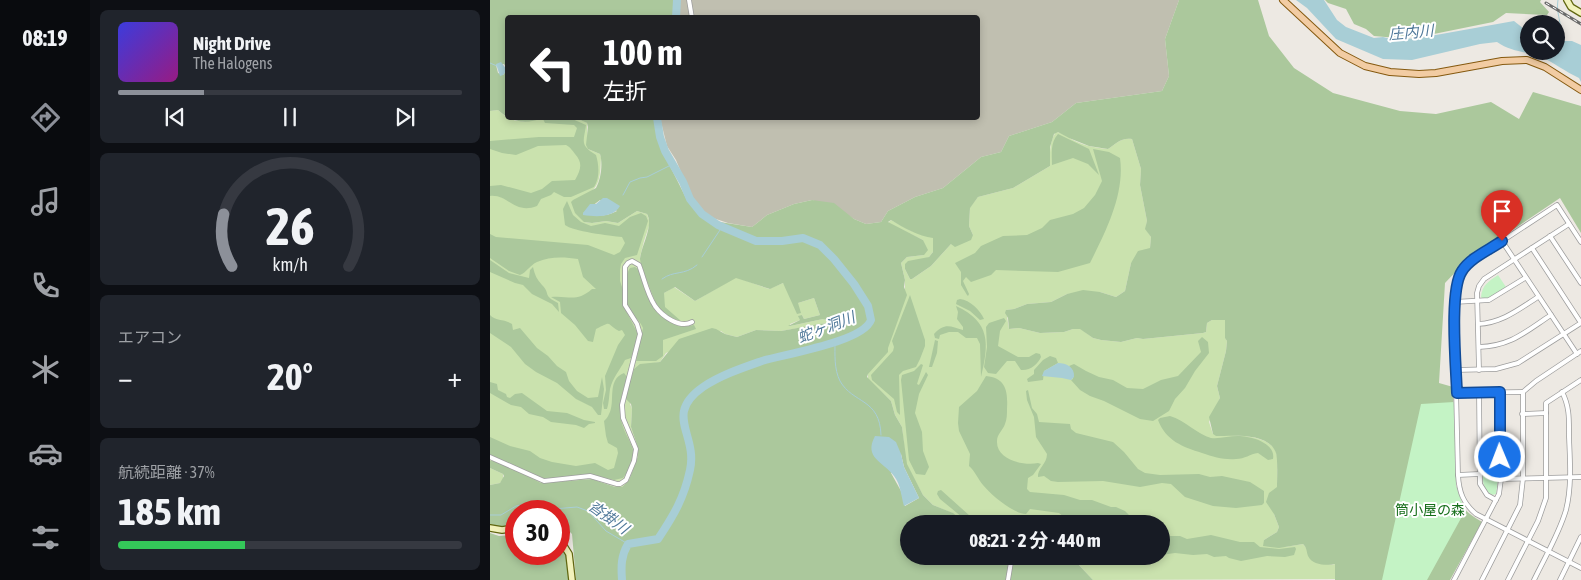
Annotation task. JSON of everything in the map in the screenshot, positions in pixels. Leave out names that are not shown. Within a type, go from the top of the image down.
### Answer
[{"type":"main road","points":[[1283,0],[1340,53],[1365,66],[1390,72],[1419,74],[1436,73],[1502,61],[1527,60],[1545,67],[1581,90]]},
{"type":"main road","points":[[1567,0],[1571,7],[1581,13]]},
{"type":"main road","points":[[490,528],[505,530]]},
{"type":"main road","points":[[570,563],[572,580]]},
{"type":"street","points":[[689,0],[692,15]]},
{"type":"street","points":[[1581,242],[1557,205],[1467,264],[1462,270],[1455,286],[1454,302],[1460,494],[1464,502],[1476,514],[1581,568]]},
{"type":"street","points":[[1478,370],[1479,286],[1484,279],[1569,224]]},
{"type":"street","points":[[1550,236],[1581,282]]},
{"type":"street","points":[[1457,393],[1523,392],[1579,352],[1563,334],[1502,241]]},
{"type":"street","points":[[1456,370],[1504,368],[1518,362],[1581,322],[1532,248]]},
{"type":"street","points":[[490,457],[540,480],[551,481],[590,476],[617,484],[626,480],[636,455],[634,444],[623,418],[622,405],[640,334],[637,324],[625,305],[624,267],[628,263],[636,262],[639,265],[654,304],[661,312],[677,323],[688,325],[692,322]]},
{"type":"street","points":[[1454,302],[1494,299],[1525,278]]},
{"type":"street","points":[[1478,324],[1503,320],[1538,297]]},
{"type":"street","points":[[1479,347],[1507,343],[1551,315]]},
{"type":"street","points":[[1508,580],[1528,541],[1546,498],[1546,403],[1581,380]]},
{"type":"street","points":[[1479,392],[1480,484],[1484,492],[1496,500]]},
{"type":"street","points":[[1454,580],[1499,494],[1501,479],[1500,392]]},
{"type":"street","points":[[1482,580],[1520,505],[1523,478],[1523,392]]},
{"type":"street","points":[[1534,580],[1549,551],[1566,509],[1570,477],[1569,406],[1562,392]]},
{"type":"street","points":[[1522,414],[1546,413]]},
{"type":"street","points":[[1458,475],[1479,474]]},
{"type":"street","points":[[1501,479],[1581,477]]},
{"type":"street","points":[[1560,580],[1581,537]]},
{"type":"street","points":[[1008,580],[1010,565]]},
{"type":"shaded area","points":[[680,0],[1179,0],[1165,39],[1169,76],[1162,91],[1076,103],[1052,122],[1009,136],[1001,152],[981,157],[943,188],[915,197],[888,211],[881,222],[866,224],[843,212],[812,200],[794,204],[767,215],[752,227],[728,223],[710,217],[693,201],[676,160],[667,146],[660,120],[980,120],[980,15],[680,15]]},
{"type":"green space","points":[[490,0],[674,0],[674,15],[505,15],[505,65],[496,65],[498,73],[503,75],[505,72],[505,115],[498,110],[490,111]]},
{"type":"green space","points":[[1179,0],[1258,0],[1269,36],[1294,68],[1333,93],[1400,111],[1436,114],[1491,102],[1519,119],[1533,92],[1581,106],[1581,233],[1560,198],[1465,262],[1445,283],[1439,383],[1453,387],[1456,486],[1459,499],[1471,515],[1482,522],[1450,580],[1335,580],[1335,564],[1324,565],[1316,563],[1310,559],[1303,544],[1279,548],[1263,546],[1264,540],[1277,532],[1279,527],[1274,514],[1266,502],[1269,493],[1277,487],[1276,453],[1266,441],[1258,438],[1216,436],[1213,434],[1209,417],[1220,398],[1217,386],[1226,351],[1225,320],[1212,320],[1207,323],[1206,332],[1203,333],[1137,338],[1121,342],[1093,338],[1080,329],[1040,333],[1019,328],[1009,329],[1006,310],[1027,304],[1051,302],[1067,294],[1083,290],[1100,292],[1116,297],[1125,291],[1131,263],[1138,251],[1150,248],[1151,237],[1145,229],[1147,221],[1140,185],[1141,169],[1132,139],[1122,140],[1108,149],[1089,146],[1058,132],[1054,134],[1050,147],[1050,166],[1013,188],[978,197],[970,208],[969,226],[973,235],[971,240],[955,247],[951,244],[931,266],[912,279],[910,279],[905,269],[905,264],[908,261],[929,257],[933,252],[933,238],[917,234],[891,220],[888,222],[923,240],[928,250],[924,255],[907,257],[901,263],[907,295],[888,352],[867,377],[891,401],[895,415],[902,427],[907,464],[923,495],[933,505],[955,515],[900,515],[900,565],[1079,565],[1093,580],[576,580],[572,534],[570,532],[570,500],[505,500],[505,527],[490,526],[490,485],[500,483],[504,476],[490,468],[490,461],[514,469],[541,483],[592,479],[615,487],[622,487],[629,480],[638,456],[631,427],[631,404],[625,398],[634,369],[640,364],[660,362],[679,339],[712,328],[737,337],[756,330],[781,331],[831,323],[831,321],[823,319],[788,326],[800,320],[798,316],[802,315],[804,319],[820,315],[814,298],[798,303],[801,313],[797,314],[783,283],[770,289],[736,278],[695,301],[675,287],[664,293],[665,307],[681,321],[663,312],[658,307],[654,298],[640,259],[649,224],[647,214],[637,211],[618,223],[606,221],[592,223],[584,222],[575,213],[571,202],[596,188],[601,171],[600,154],[588,149],[586,145],[587,123],[580,120],[654,120],[659,144],[688,202],[707,220],[752,227],[767,215],[794,204],[812,200],[834,203],[854,219],[866,224],[881,222],[888,211],[915,197],[943,188],[981,157],[1001,152],[1009,136],[1052,122],[1076,103],[1162,91],[1169,76],[1165,39]],"holes":[[[600,200],[617,211],[609,214],[592,215],[583,213]],[[901,454],[904,467],[919,498],[905,506],[901,491],[891,473]]]},
{"type":"green space","points":[[1325,0],[1541,0],[1540,2],[1549,12],[1547,15],[1506,13],[1493,22],[1419,37],[1405,35],[1397,38],[1374,36],[1366,29],[1354,24],[1346,9],[1328,3]]},
{"type":"green space","points":[[498,110],[505,116],[505,120],[580,120],[587,123],[588,149],[600,154],[601,158],[600,174],[597,183],[595,188],[587,194],[584,222],[606,221],[618,223],[637,211],[647,214],[650,223],[640,257],[657,305],[674,319],[664,307],[664,293],[674,287],[695,301],[736,277],[769,289],[783,283],[798,303],[814,298],[820,315],[804,319],[802,315],[800,320],[790,324],[790,326],[823,319],[832,320],[905,289],[901,263],[907,257],[924,255],[923,240],[888,223],[891,220],[911,231],[933,237],[933,252],[929,257],[905,269],[910,279],[912,279],[931,266],[951,244],[973,235],[969,226],[970,207],[978,197],[1013,188],[1050,166],[1051,144],[1056,132],[1083,144],[1108,149],[1122,140],[1132,139],[1141,169],[1140,185],[1147,221],[1146,229],[1151,237],[1150,249],[1131,263],[1125,291],[1116,297],[1100,292],[1067,294],[1051,302],[1027,304],[1006,310],[1009,329],[1019,328],[1040,333],[1081,329],[1093,338],[1121,342],[1137,338],[1203,333],[1206,332],[1207,323],[1212,320],[1225,320],[1226,351],[1217,386],[1220,398],[1209,422],[1213,434],[1260,439],[1274,448],[1277,456],[1277,488],[1272,492],[1274,514],[1279,527],[1277,532],[1264,540],[1284,547],[1303,544],[1307,549],[1309,557],[1331,565],[1335,564],[1335,579],[1093,580],[1079,565],[1170,565],[1170,515],[955,515],[933,505],[923,495],[906,464],[902,427],[895,415],[891,401],[868,379],[868,374],[831,323],[781,331],[756,330],[737,337],[721,331],[666,353],[660,362],[649,364],[630,404],[632,409],[631,427],[638,456],[629,480],[622,487],[615,487],[592,479],[541,483],[494,461],[490,461],[490,111]]},
{"type":"green space","points":[[516,120],[536,120],[524,122]]},
{"type":"green space","points":[[544,120],[575,120],[586,125],[584,142],[587,148],[596,155],[598,163],[598,176],[594,187],[571,197],[564,197],[554,192],[541,199],[537,206],[529,208],[517,206],[496,196],[490,196],[490,186],[501,185],[531,193],[542,189],[552,181],[575,180],[580,169],[580,163],[578,157],[566,145],[538,146],[516,155],[490,149],[490,141],[539,137],[574,137],[577,128],[574,125],[545,123]]},
{"type":"green space","points":[[1058,134],[1089,149],[1099,175],[1088,164],[1073,158],[1052,165],[1053,145]]},
{"type":"green space","points":[[1093,149],[1109,152],[1120,158],[1121,172],[1120,185],[1113,212],[1090,263],[1058,272],[996,270],[991,275],[971,282],[966,277],[963,281],[969,294],[968,296],[961,285],[961,272],[955,263],[975,253],[981,246],[1003,236],[1027,235],[1042,228],[1050,220],[1073,214],[1084,208],[1095,195],[1102,181]]},
{"type":"green space","points":[[567,201],[573,215],[581,222],[591,226],[605,223],[619,226],[630,217],[641,213],[646,216],[648,221],[637,255],[625,258],[621,264],[620,281],[623,290],[624,307],[637,332],[637,340],[631,358],[625,360],[613,381],[607,409],[604,409],[603,403],[606,390],[605,376],[618,345],[625,335],[622,330],[619,331],[607,324],[596,329],[593,342],[588,341],[575,325],[561,313],[560,302],[551,297],[572,298],[596,289],[583,277],[578,259],[558,258],[542,260],[520,275],[509,271],[490,258],[490,234],[496,237],[588,245],[614,255],[620,252],[625,243],[622,237],[583,231],[565,225],[563,209]]},
{"type":"green space","points":[[490,260],[509,273],[529,278],[530,270],[533,267],[536,277],[545,288],[548,296],[558,303],[559,312],[552,304],[532,294],[523,285],[490,272]]},
{"type":"green space","points":[[635,267],[639,270],[652,304],[661,315],[677,325],[694,325],[696,329],[663,340],[663,356],[656,361],[636,361],[643,328],[629,308],[625,288],[628,272],[630,268]]},
{"type":"green space","points":[[1498,275],[1506,287],[1485,300],[1481,297],[1484,286]]},
{"type":"green space","points":[[910,295],[925,340],[925,346],[916,367],[903,371],[899,375],[900,415],[897,412],[894,399],[872,380],[871,375],[893,351],[892,341]]},
{"type":"green space","points":[[960,299],[974,306],[984,319],[980,320],[970,311],[956,304],[957,300]]},
{"type":"green space","points":[[956,306],[976,319],[985,335],[986,344],[981,377],[980,344],[977,338],[966,338],[958,332],[949,332],[940,335],[939,339],[935,338],[934,334],[941,328],[951,327],[963,330],[957,319],[958,312]]},
{"type":"green space","points":[[490,315],[512,324],[513,330],[520,328],[537,348],[566,372],[569,381],[577,391],[588,398],[598,397],[602,377],[604,389],[601,415],[598,415],[592,407],[576,399],[557,383],[525,364],[511,347],[490,333]]},
{"type":"green space","points":[[1004,318],[1006,321],[1000,331],[998,346],[1018,357],[1029,357],[1036,353],[1040,354],[1041,357],[1036,364],[1028,369],[1021,370],[1015,361],[1007,361],[996,374],[988,373],[984,367],[987,347],[986,327],[989,323]]},
{"type":"green space","points":[[1202,337],[1208,342],[1209,353],[1185,388],[1175,399],[1169,411],[1153,421],[1140,419],[1090,396],[1080,390],[1071,380],[1073,379],[1072,370],[1069,366],[1074,364],[1099,377],[1113,380],[1127,388],[1143,389],[1161,380],[1178,376],[1201,352],[1198,341]]},
{"type":"green space","points":[[935,340],[938,341],[937,353],[932,367],[929,367]]},
{"type":"green space","points":[[1050,356],[1056,358],[1058,363],[1044,371],[1043,380],[1028,382],[1027,379],[1034,374],[1034,370],[1043,360]]},
{"type":"green space","points":[[921,364],[923,365],[917,384],[919,385],[926,372],[928,375],[919,394],[915,413],[922,432],[923,451],[929,467],[925,475],[916,474],[909,460],[901,380],[902,375],[914,371]]},
{"type":"green space","points":[[624,373],[627,377],[621,398],[620,414],[634,454],[633,461],[623,478],[614,480],[590,474],[545,479],[490,455],[490,437],[510,446],[530,451],[540,458],[552,462],[576,466],[595,463],[608,470],[614,468],[618,453],[617,448],[608,443],[604,421],[611,409],[615,381],[618,376]]},
{"type":"green space","points":[[986,376],[998,379],[1004,386],[1006,391],[1007,418],[998,436],[998,448],[1001,453],[1012,460],[1026,464],[1041,464],[1033,475],[1028,478],[1027,489],[1030,492],[1064,495],[1080,500],[1092,500],[1116,507],[1129,515],[1062,515],[1030,509],[1026,514],[1015,511],[991,494],[969,466],[970,454],[959,431],[959,407],[977,391]]},
{"type":"green space","points":[[490,382],[497,384],[498,390],[506,394],[507,397],[510,398],[515,394],[522,393],[547,411],[567,413],[595,423],[589,424],[584,428],[576,425],[551,422],[543,417],[529,414],[521,407],[511,405],[490,393]]},
{"type":"green space","points":[[1028,390],[1032,408],[1037,414],[1039,422],[1070,424],[1071,429],[1076,433],[1113,442],[1138,469],[1145,473],[1160,475],[1199,474],[1210,477],[1222,476],[1250,482],[1264,491],[1264,503],[1262,505],[1236,508],[1213,506],[1185,497],[1171,484],[1162,483],[1140,487],[1103,481],[1058,482],[1051,481],[1044,476],[1038,477],[1047,454],[1036,437],[1034,417],[1027,400],[1026,391]]},
{"type":"green space","name":"筒小屋の森","points":[[1454,402],[1456,486],[1465,511],[1427,580],[1382,580],[1421,404]]},
{"type":"green space","points":[[1170,416],[1211,438],[1243,436],[1261,441],[1271,449],[1273,459],[1268,460],[1258,453],[1239,459],[1223,459],[1188,448],[1170,438],[1161,427],[1158,420]]},
{"type":"green space","points":[[490,468],[503,474],[503,480],[500,483],[490,485]]},
{"type":"green space","points":[[1482,472],[1499,472],[1496,494],[1492,495],[1487,491]]},
{"type":"green space","points":[[941,490],[969,515],[959,515],[940,499],[937,494]]},
{"type":"green space","points":[[490,533],[505,536],[505,565],[568,565],[570,580],[490,580]]},
{"type":"green space","points":[[1211,535],[1240,542],[1254,542],[1260,547],[1279,549],[1295,547],[1296,549],[1294,555],[1285,557],[1267,556],[1241,561],[1226,556],[1214,557],[1207,554],[1170,554],[1170,536],[1180,536],[1187,539]]},
{"type":"water","points":[[1296,0],[1324,0],[1337,20],[1346,27],[1374,38],[1422,38],[1428,35],[1514,21],[1520,26],[1520,51],[1497,42],[1480,44],[1412,60],[1383,59],[1336,39],[1307,8]]},
{"type":"water","points":[[1565,41],[1572,41],[1581,45],[1581,82],[1579,78],[1548,60],[1565,60]]},
{"type":"water","points":[[501,62],[505,67],[503,75],[500,76],[496,64]]},
{"type":"water","points":[[603,198],[607,198],[620,206],[609,215],[583,215],[590,204],[596,204]]},
{"type":"water","points":[[1058,363],[1071,368],[1074,377],[1071,380],[1042,376],[1044,371]]},
{"type":"water","points":[[875,436],[889,437],[896,442],[904,467],[919,498],[904,506],[896,479],[873,455],[872,443]]},
{"type":"waterway","name":"蛇ヶ洞川","points":[[676,15],[677,0]]},
{"type":"waterway","points":[[1558,0],[1558,15]]},
{"type":"waterway","points":[[490,63],[497,66]]},
{"type":"waterway","name":"蛇ヶ洞川","points":[[622,580],[622,561],[628,544],[658,539],[674,514],[685,489],[691,457],[683,416],[685,407],[691,397],[703,387],[732,372],[762,361],[822,346],[854,335],[865,328],[871,320],[868,306],[854,284],[820,245],[803,238],[782,241],[756,241],[718,225],[702,214],[690,199],[683,182],[665,151],[657,120]]},
{"type":"waterway","points":[[623,195],[630,182],[647,177],[673,164]]},
{"type":"waterway","points":[[702,257],[722,227]]},
{"type":"waterway","points":[[662,279],[666,276],[688,271],[697,265]]},
{"type":"waterway","points":[[835,342],[836,367],[840,381],[845,388],[876,414],[881,435]]},
{"type":"waterway","name":"沓掛川","points":[[490,515],[501,515],[516,506],[522,505],[553,509],[577,507],[588,511],[606,531],[628,544]]},
{"type":"railway","points":[[1546,3],[1581,24]]},
{"type":"route","points":[[1500,457],[1500,392],[1457,393],[1454,302],[1455,286],[1462,270],[1467,264],[1502,241]]},
{"type":"water label","name":"庄内川","points":[[1411,32]]}]
